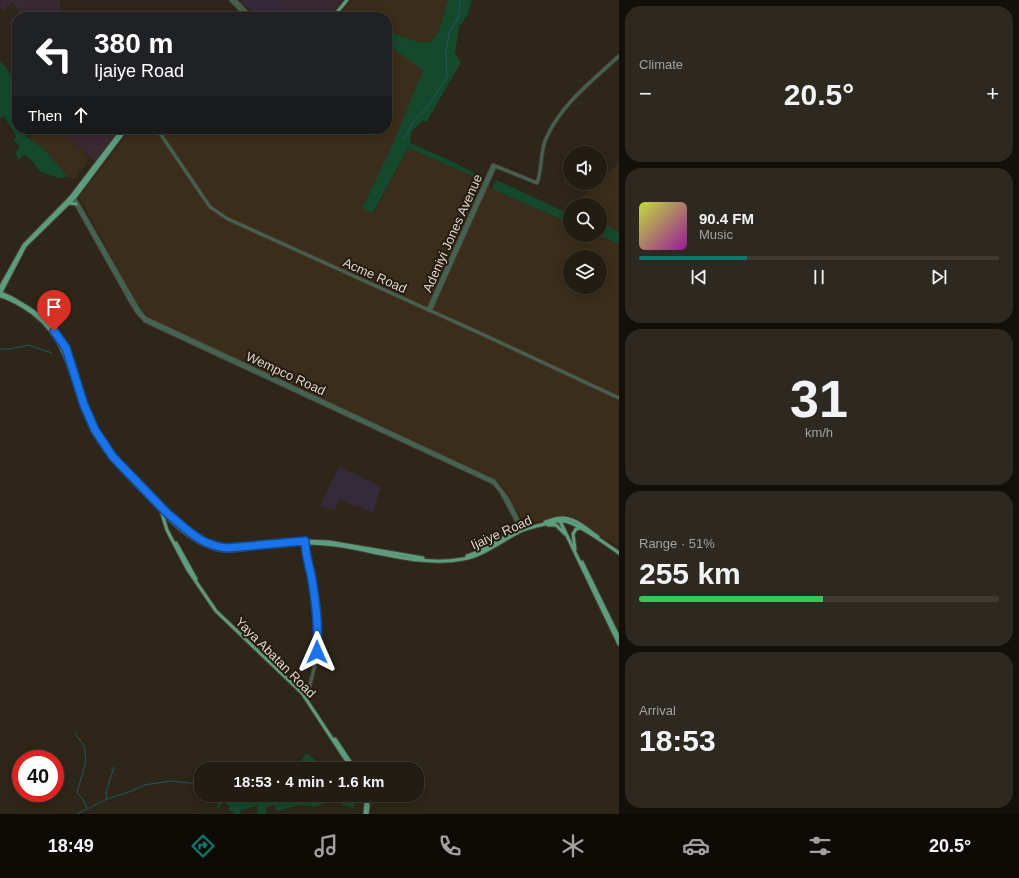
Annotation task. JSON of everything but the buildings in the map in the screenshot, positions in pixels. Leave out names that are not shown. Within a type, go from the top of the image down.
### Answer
[{"type":"main road","points":[[338,12],[348,0]]},
{"type":"main road","points":[[0,294],[25,246],[69,203],[119,134]]},
{"type":"main road","points":[[0,287],[26,241],[73,197],[122,134]]},
{"type":"main road","points":[[69,203],[76,204]]},
{"type":"main road","name":"Ijaiye Road","points":[[0,294],[33,313],[55,336],[67,358],[90,424],[106,452],[165,515],[185,532],[207,546],[221,550],[305,542],[330,542],[427,558],[447,559],[460,558],[476,553],[522,529],[560,519]]},
{"type":"main road","name":"Yaya Abatan Road","points":[[165,515],[172,537],[200,585],[218,610],[306,697],[349,762]]},
{"type":"main road","points":[[560,519],[568,519],[583,527],[619,552]]},
{"type":"main road","points":[[560,519],[574,524],[619,552]]},
{"type":"main road","points":[[560,519],[568,538],[619,638]]},
{"type":"main road","points":[[560,519],[581,564]]},
{"type":"main road","name":"Ijaiye Road","points":[[522,529],[560,519]]},
{"type":"main road","points":[[542,524],[556,526],[568,538]]},
{"type":"main road","points":[[575,549],[573,534],[574,530],[581,528]]},
{"type":"main road","points":[[602,606],[619,644]]},
{"type":"main road","points":[[366,814],[367,802]]},
{"type":"street","points":[[231,0],[242,12]]},
{"type":"street","points":[[235,0],[246,12]]},
{"type":"street","name":"Adeniyi Jones Avenue","points":[[429,310],[494,166],[537,184],[543,148],[557,118],[569,104],[619,56]]},
{"type":"street","name":"Acme Road","points":[[160,134],[210,207],[228,220],[429,310],[619,398]]},
{"type":"street","name":"Wempco Road","points":[[73,197],[129,297],[143,316],[494,481],[507,498],[522,529]]},
{"type":"street","name":"Wempco Road","points":[[73,197],[129,297]]},
{"type":"street","points":[[305,542],[307,562],[315,593],[318,640],[314,671],[306,697]]},
{"type":"shaded area","points":[[1,0],[59,0],[62,12],[18,12],[19,11],[12,3],[3,11],[0,7]]},
{"type":"shaded area","points":[[243,0],[279,0],[292,12],[253,12],[241,2]]},
{"type":"shaded area","points":[[279,0],[342,0],[332,12],[292,12]]},
{"type":"shaded area","points":[[351,0],[448,0],[439,31],[429,43],[418,42],[392,32],[392,12],[341,12]]},
{"type":"shaded area","points":[[12,18],[12,26],[8,22]]},
{"type":"shaded area","points":[[392,48],[424,70],[394,142],[362,208],[374,213],[408,148],[482,180],[492,189],[563,220],[563,242],[607,242],[607,239],[619,244],[619,547],[567,515],[525,524],[504,488],[494,478],[157,322],[144,312],[135,300],[79,197],[127,134],[392,134]]},
{"type":"shaded area","points":[[32,134],[64,134],[90,158],[75,179],[68,177],[43,148],[29,139]]},
{"type":"shaded area","points":[[64,134],[117,134],[96,162]]},
{"type":"shaded area","points":[[619,163],[619,233],[607,225],[607,198],[581,198],[590,190],[607,190],[607,174]]},
{"type":"shaded area","points":[[339,466],[381,487],[373,513],[357,506],[352,506],[340,498],[335,510],[320,506]]},
{"type":"green space","points":[[448,0],[472,0],[467,16],[459,27],[455,53],[461,62],[427,121],[422,121],[411,132],[410,143],[449,160],[482,177],[482,180],[408,148],[373,213],[362,208],[394,142],[423,70],[392,48],[392,32],[418,42],[429,43],[439,31]]},
{"type":"green space","points":[[0,62],[6,67],[12,77],[12,129],[4,116],[0,118]]},
{"type":"green space","points":[[15,134],[26,134],[28,138],[43,148],[68,177],[59,178],[39,171],[34,163],[25,155],[18,160],[15,152],[20,147],[14,140],[16,136]]},
{"type":"green space","points":[[496,180],[563,211],[563,220],[492,189]]},
{"type":"green space","points":[[607,225],[619,233],[619,244],[607,239]]},
{"type":"green space","points":[[306,753],[318,762],[301,762]]},
{"type":"green space","points":[[219,802],[223,802],[219,808],[216,807]]},
{"type":"green space","points":[[223,802],[328,802],[315,807],[300,805],[276,811],[275,806],[271,805],[265,808],[267,814],[256,814],[258,813],[257,806],[241,810],[240,814],[235,814],[228,809],[230,806]]},
{"type":"green space","points":[[339,802],[354,802],[354,809],[346,805],[345,806]]},
{"type":"waterway","points":[[403,140],[414,121],[429,105],[447,77],[446,52],[449,32],[458,18],[460,0]]},
{"type":"waterway","points":[[0,349],[9,349],[29,345],[52,353]]},
{"type":"waterway","points":[[75,733],[84,746],[86,761],[77,793],[82,798],[87,808]]},
{"type":"waterway","points":[[107,799],[106,792],[114,767]]},
{"type":"waterway","points":[[77,814],[107,799],[129,792],[144,785],[171,781],[194,783]]},
{"type":"route","points":[[54,331],[66,348],[84,405],[91,423],[104,446],[167,513],[193,536],[210,545],[227,548],[305,541],[307,562],[315,593],[318,640],[317,652]]}]
